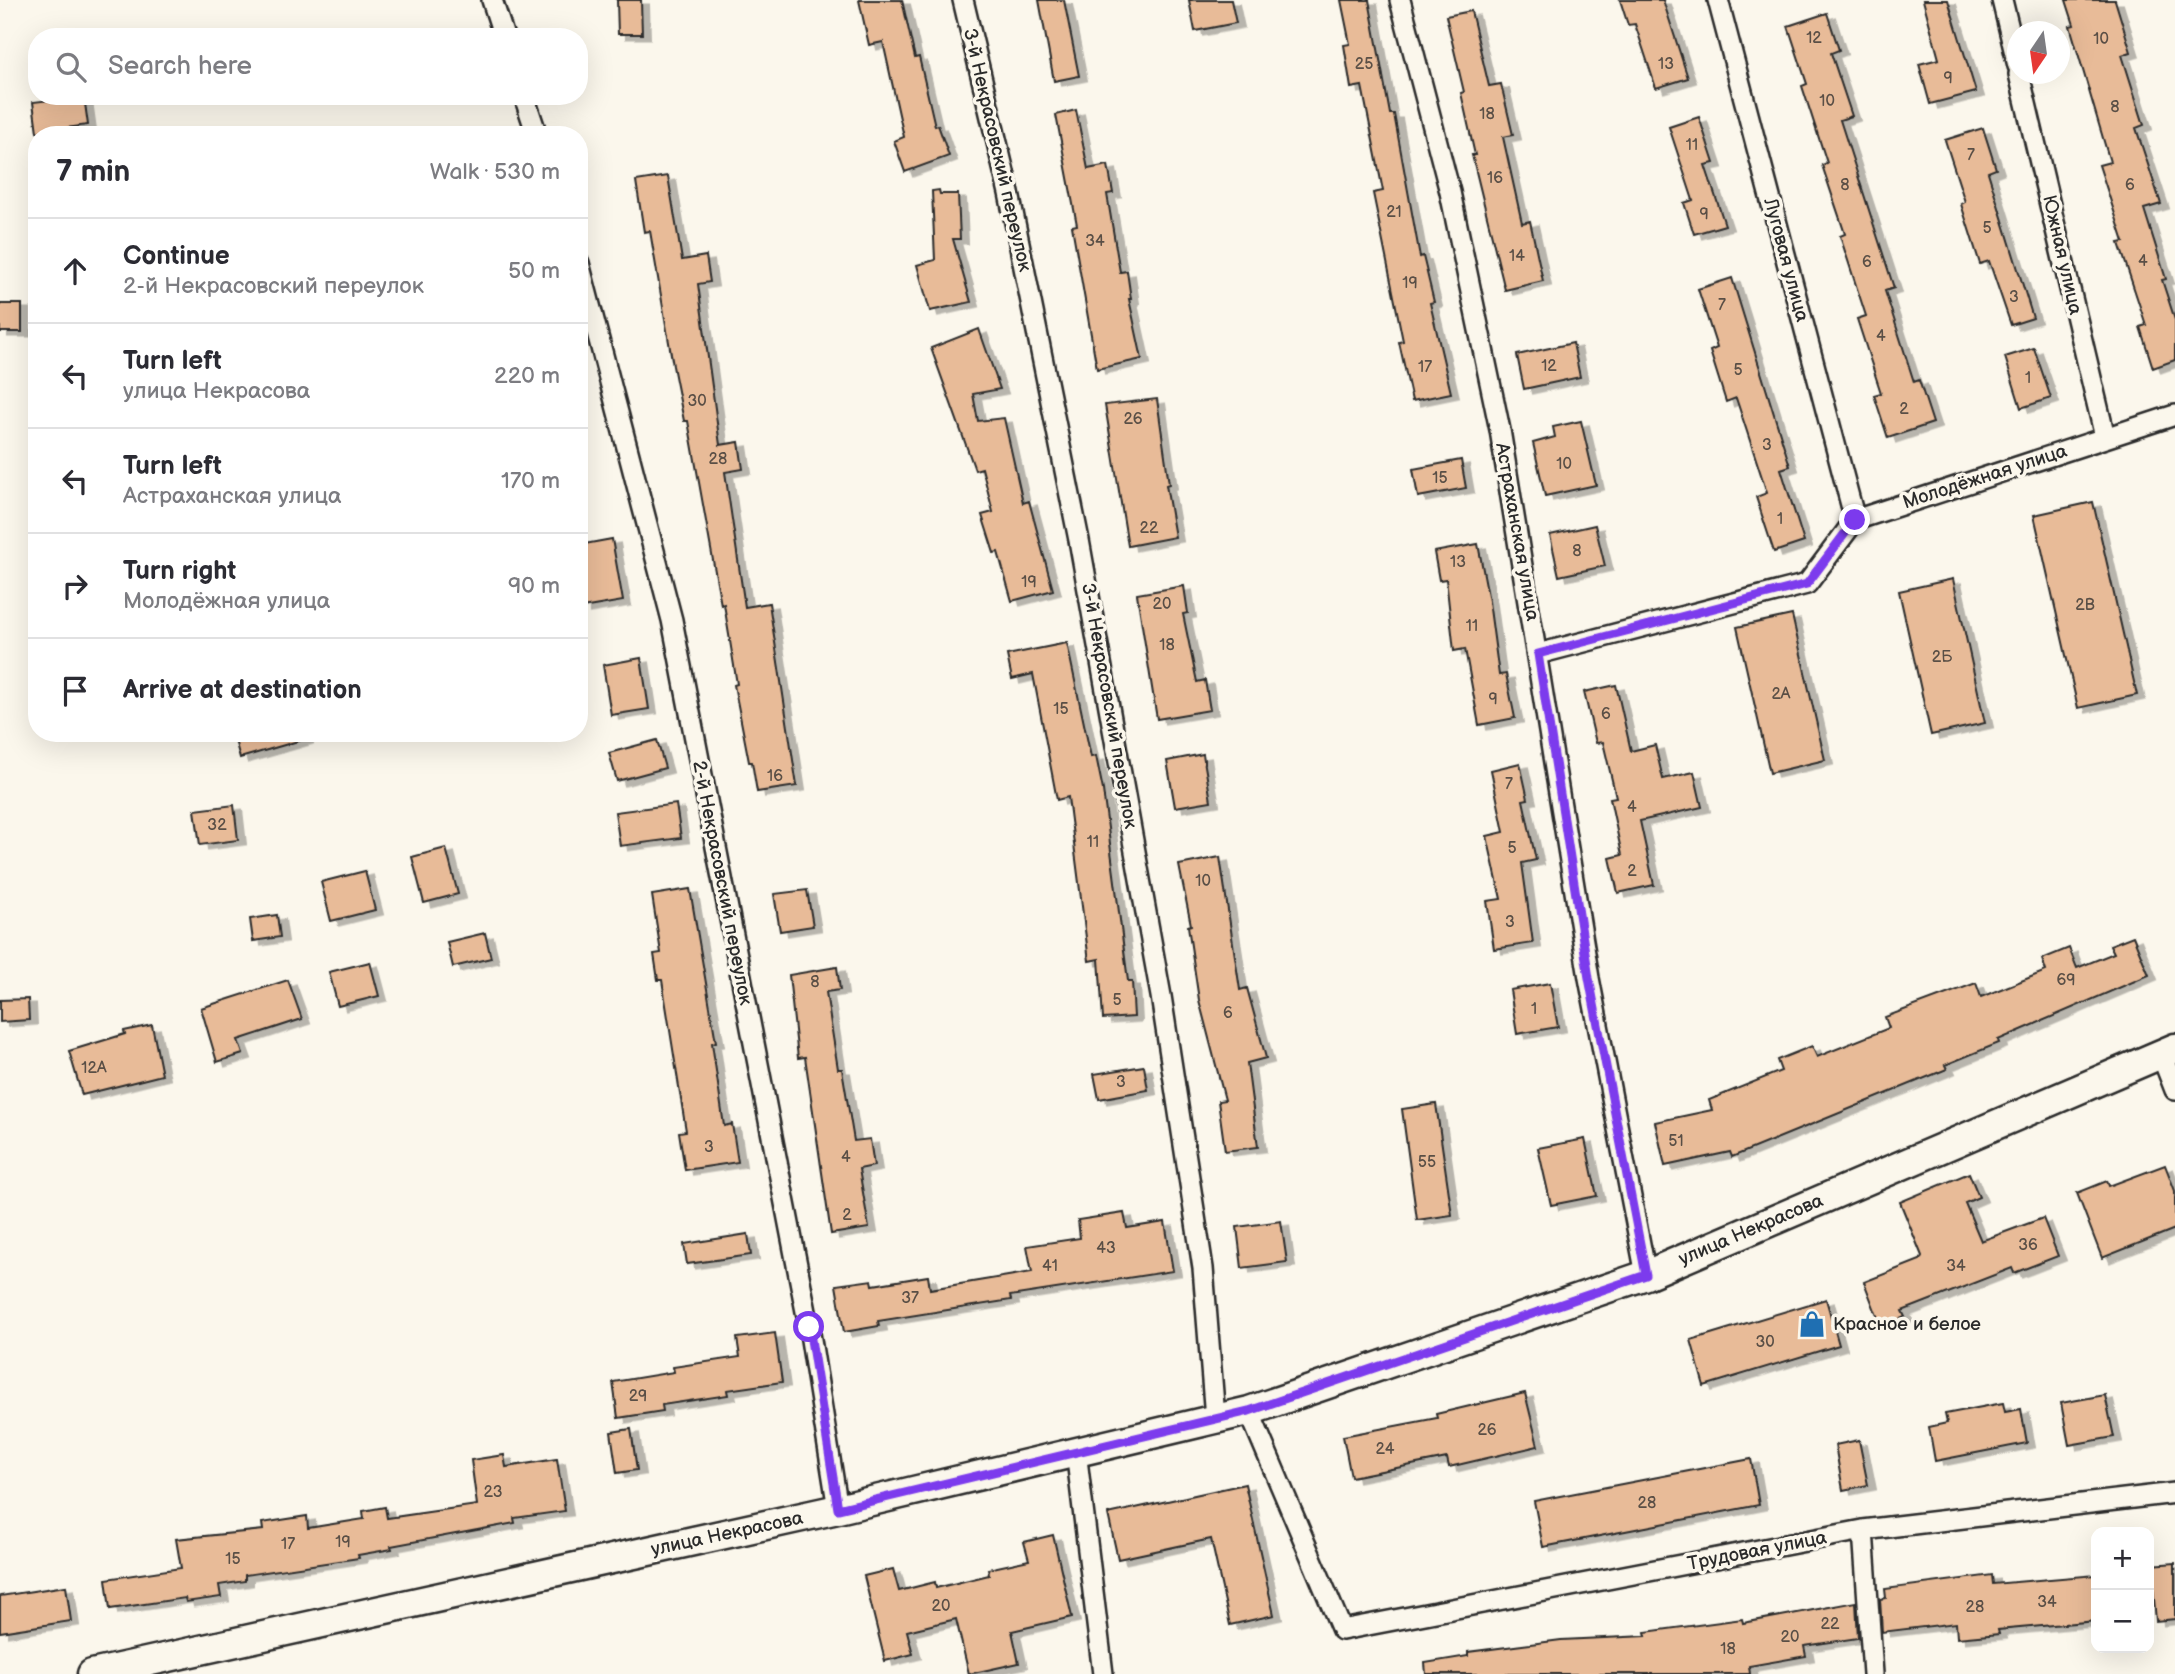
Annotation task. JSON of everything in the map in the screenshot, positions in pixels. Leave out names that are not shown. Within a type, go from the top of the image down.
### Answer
[{"type":"street","points":[[492,0],[501,28]]},
{"type":"street","name":"3-й Некрасовский переулок","points":[[963,0],[1009,193],[1079,540],[1161,996],[1203,1268],[1215,1418]]},
{"type":"street","name":"Астраханская улица","points":[[1400,0],[1466,272],[1500,430],[1589,978],[1646,1275]]},
{"type":"street","name":"Луговая улица","points":[[1718,0],[1855,520]]},
{"type":"street","points":[[2002,0],[2007,21]]},
{"type":"street","name":"Южная улица","points":[[2021,84],[2105,437]]},
{"type":"street","points":[[527,105],[534,126]]},
{"type":"street","name":"2-й Некрасовский переулок","points":[[588,298],[672,620],[809,1327],[838,1509]]},
{"type":"street","name":"Молодёжная улица","points":[[1855,520],[2175,415]]},
{"type":"street","points":[[1538,654],[1807,584],[1855,520]]},
{"type":"street","points":[[2168,1051],[2175,1090]]},
{"type":"street","name":"улица Некрасова","points":[[92,1674],[838,1509],[1249,1411],[1646,1275],[2168,1051]]},
{"type":"street","name":"Трудовая улица","points":[[1249,1411],[1342,1630],[1863,1530],[2175,1493]]},
{"type":"street","points":[[1076,1451],[1103,1674]]},
{"type":"street","points":[[1863,1530],[1873,1674]]},
{"type":"building","points":[[617,0],[641,0],[642,34],[618,34]]},
{"type":"building","points":[[859,0],[902,0],[915,58],[919,57],[935,126],[938,125],[949,156],[905,172],[894,141],[904,137],[883,42],[869,45]]},
{"type":"building","points":[[1039,0],[1064,0],[1079,76],[1054,81]]},
{"type":"building","points":[[1189,0],[1231,0],[1236,23],[1195,31]]},
{"type":"building","points":[[1341,0],[1369,0],[1390,114],[1394,114],[1420,257],[1423,256],[1434,302],[1430,303],[1451,393],[1412,401],[1399,342],[1403,341],[1373,193],[1383,191],[1362,86],[1351,88],[1344,45],[1350,44]]},
{"type":"building","points":[[1620,0],[1663,0],[1688,78],[1656,88],[1635,24],[1628,25]]},
{"type":"building","points":[[1923,0],[1948,0],[1976,92],[1930,104],[1919,64],[1939,59]]},
{"type":"building","points":[[2066,0],[2115,0],[2131,52],[2122,55],[2144,125],[2136,128],[2161,204],[2144,209],[2166,279],[2162,280],[2175,320],[2175,360],[2153,368],[2140,327],[2146,325],[2119,243],[2124,242],[2099,165],[2110,162],[2070,26],[2074,25]]},
{"type":"building","points":[[1471,11],[1489,86],[1501,84],[1513,135],[1503,137],[1522,223],[1530,221],[1543,281],[1505,290],[1472,155],[1475,155],[1461,93],[1464,92],[1446,16]]},
{"type":"building","points":[[1827,13],[1839,50],[1831,53],[1852,116],[1840,120],[1894,288],[1885,291],[1914,382],[1919,380],[1933,423],[1888,438],[1874,395],[1881,393],[1857,319],[1866,316],[1840,236],[1845,234],[1822,165],[1827,163],[1802,86],[1807,84],[1788,26]]},
{"type":"building","points":[[33,105],[85,105],[88,125],[36,126]]},
{"type":"building","points":[[1076,110],[1088,169],[1108,165],[1113,193],[1107,194],[1120,272],[1127,271],[1129,299],[1142,359],[1097,369],[1072,226],[1077,225],[1056,115]]},
{"type":"building","points":[[1699,117],[1714,163],[1705,165],[1725,225],[1694,234],[1684,203],[1693,200],[1669,127]]},
{"type":"building","points":[[1983,128],[1996,169],[1988,172],[2033,318],[2011,325],[1989,261],[1980,264],[1961,204],[1965,202],[1945,140]]},
{"type":"building","points":[[668,176],[682,260],[706,256],[710,282],[698,284],[720,445],[739,442],[743,469],[725,472],[745,607],[769,603],[797,786],[757,792],[752,762],[749,762],[734,685],[737,684],[724,604],[721,605],[688,421],[684,421],[673,366],[650,231],[644,232],[636,181]]},
{"type":"building","points":[[939,190],[940,194],[958,194],[960,239],[953,239],[971,302],[930,311],[917,265],[935,260],[932,191]]},
{"type":"building","points":[[1732,278],[1790,466],[1781,469],[1804,542],[1774,552],[1756,497],[1767,493],[1736,398],[1726,402],[1710,351],[1717,348],[1698,289]]},
{"type":"building","points":[[0,304],[22,304],[22,332],[0,332]]},
{"type":"building","points":[[979,329],[1000,389],[973,394],[978,421],[1004,418],[1023,503],[1029,501],[1053,590],[1012,601],[998,552],[994,553],[982,515],[993,512],[982,468],[975,470],[931,348]]},
{"type":"building","points":[[1573,343],[1580,377],[1524,389],[1517,355]]},
{"type":"building","points":[[2034,348],[2051,398],[2021,408],[2005,357]]},
{"type":"building","points":[[1157,399],[1169,484],[1166,485],[1175,537],[1128,546],[1105,405]]},
{"type":"building","points":[[1581,421],[1596,485],[1545,496],[1533,443],[1555,437],[1553,427]]},
{"type":"building","points":[[1461,460],[1466,488],[1418,497],[1413,469]]},
{"type":"building","points":[[2093,502],[2137,695],[2078,708],[2034,515]]},
{"type":"building","points":[[1595,525],[1605,566],[1559,576],[1550,535]]},
{"type":"building","points":[[612,539],[623,601],[588,607],[588,543]]},
{"type":"building","points":[[1478,544],[1499,675],[1506,674],[1515,718],[1479,725],[1465,649],[1454,651],[1446,579],[1439,580],[1434,552]]},
{"type":"building","points":[[1953,579],[1985,723],[1931,735],[1899,591]]},
{"type":"building","points":[[1184,586],[1188,613],[1183,614],[1197,682],[1205,680],[1210,710],[1157,719],[1137,594]]},
{"type":"building","points":[[1792,615],[1825,760],[1770,773],[1737,627]]},
{"type":"building","points":[[1067,643],[1091,757],[1096,756],[1103,790],[1128,981],[1132,981],[1134,1017],[1103,1019],[1099,959],[1089,961],[1068,797],[1057,800],[1033,674],[1012,679],[1007,655]]},
{"type":"building","points":[[641,658],[649,709],[611,715],[603,665]]},
{"type":"building","points":[[1616,685],[1631,751],[1655,745],[1663,779],[1694,772],[1702,807],[1640,821],[1654,885],[1618,893],[1610,858],[1622,855],[1610,798],[1616,797],[1603,742],[1596,743],[1584,692]]},
{"type":"building","points":[[657,740],[665,768],[617,781],[609,753]]},
{"type":"building","points":[[236,742],[295,742],[240,758]]},
{"type":"building","points":[[1203,754],[1211,801],[1175,807],[1167,761]]},
{"type":"building","points":[[1520,763],[1528,799],[1523,800],[1536,860],[1522,863],[1533,943],[1494,949],[1487,901],[1501,899],[1487,836],[1504,832],[1491,770]]},
{"type":"building","points":[[676,804],[681,838],[620,846],[615,812]]},
{"type":"building","points":[[234,805],[238,840],[200,845],[195,810]]},
{"type":"building","points":[[446,848],[458,894],[424,903],[412,857]]},
{"type":"building","points":[[1220,857],[1240,990],[1247,988],[1266,1058],[1247,1063],[1258,1147],[1225,1151],[1218,1101],[1225,1100],[1199,1000],[1188,926],[1191,925],[1179,865]]},
{"type":"building","points":[[365,871],[375,910],[331,921],[321,882]]},
{"type":"building","points":[[690,889],[716,1042],[712,1043],[724,1126],[732,1124],[738,1162],[685,1170],[679,1132],[686,1131],[662,980],[658,980],[654,954],[661,953],[652,895]]},
{"type":"building","points":[[807,890],[813,926],[780,931],[774,894]]},
{"type":"building","points":[[277,915],[280,937],[253,941],[250,919]]},
{"type":"building","points":[[485,933],[491,958],[453,967],[447,942]]},
{"type":"building","points":[[2133,936],[2149,975],[1998,1040],[1999,1043],[1945,1065],[1947,1069],[1732,1157],[1730,1152],[1665,1166],[1655,1122],[1712,1110],[1709,1100],[1781,1071],[1777,1060],[1812,1046],[1817,1057],[1889,1028],[1885,1017],[1976,983],[1981,997],[2046,971],[2042,959],[2069,948],[2077,968],[2114,953],[2110,945]]},
{"type":"building","points":[[370,962],[379,996],[338,1006],[329,972]]},
{"type":"building","points":[[837,967],[840,990],[826,992],[838,1069],[842,1069],[854,1141],[870,1139],[874,1166],[859,1169],[869,1228],[831,1234],[805,1057],[798,1058],[789,975]]},
{"type":"building","points":[[288,980],[302,1019],[238,1040],[243,1054],[217,1062],[201,1008]]},
{"type":"building","points":[[1550,983],[1558,1027],[1517,1034],[1510,990]]},
{"type":"building","points":[[28,999],[29,1020],[0,1022],[0,1000]]},
{"type":"building","points":[[152,1025],[162,1075],[82,1095],[69,1051],[125,1034],[124,1031]]},
{"type":"building","points":[[1144,1066],[1148,1090],[1099,1099],[1094,1074]]},
{"type":"building","points":[[1436,1104],[1452,1215],[1417,1220],[1402,1109]]},
{"type":"building","points":[[1585,1139],[1597,1196],[1551,1205],[1538,1148]]},
{"type":"building","points":[[2165,1165],[2175,1191],[2175,1229],[2102,1258],[2077,1193],[2107,1181],[2109,1186]]},
{"type":"building","points":[[1969,1173],[1979,1197],[1965,1203],[1981,1241],[2043,1218],[2058,1256],[2014,1273],[2012,1268],[1902,1311],[1905,1317],[1881,1326],[1864,1282],[1920,1260],[1922,1256],[1900,1202]]},
{"type":"building","points":[[1124,1213],[1127,1228],[1165,1222],[1173,1271],[1010,1296],[1011,1300],[878,1321],[879,1326],[844,1332],[836,1285],[872,1280],[873,1285],[928,1276],[930,1289],[1032,1272],[1027,1246],[1080,1238],[1078,1220]]},
{"type":"building","points":[[1281,1221],[1287,1262],[1242,1268],[1237,1227]]},
{"type":"building","points":[[748,1234],[751,1255],[687,1264],[684,1244]]},
{"type":"building","points":[[1826,1299],[1839,1345],[1704,1386],[1691,1340]]},
{"type":"building","points":[[775,1333],[782,1382],[727,1390],[728,1395],[662,1405],[663,1411],[618,1418],[613,1382],[674,1372],[673,1367],[740,1357],[737,1338]]},
{"type":"building","points":[[1525,1393],[1538,1446],[1449,1467],[1447,1458],[1351,1477],[1343,1436],[1437,1418],[1436,1414]]},
{"type":"building","points":[[2105,1395],[2114,1437],[2069,1445],[2061,1403]]},
{"type":"building","points":[[2003,1403],[2005,1412],[2021,1409],[2027,1443],[1935,1461],[1929,1427],[1947,1423],[1945,1414]]},
{"type":"building","points":[[631,1429],[637,1470],[617,1473],[611,1432]]},
{"type":"building","points":[[1859,1440],[1868,1485],[1843,1490],[1835,1445]]},
{"type":"building","points":[[504,1455],[506,1467],[557,1459],[565,1511],[514,1518],[515,1523],[391,1546],[392,1549],[358,1555],[359,1558],[245,1575],[245,1581],[219,1585],[221,1597],[186,1602],[185,1598],[110,1609],[106,1579],[181,1568],[176,1539],[263,1530],[262,1523],[307,1516],[308,1528],[364,1519],[363,1511],[385,1507],[387,1518],[477,1505],[471,1460]]},
{"type":"building","points":[[1751,1459],[1759,1505],[1543,1547],[1534,1501]]},
{"type":"building","points":[[1245,1484],[1274,1615],[1230,1625],[1211,1539],[1118,1559],[1108,1514]]},
{"type":"building","points":[[1053,1535],[1072,1617],[1012,1631],[1019,1663],[969,1674],[956,1619],[907,1631],[913,1654],[885,1661],[864,1576],[893,1569],[899,1591],[935,1582],[936,1588],[989,1575],[988,1569],[1029,1560],[1024,1542]]},
{"type":"building","points":[[2175,1563],[2175,1619],[2156,1621],[2154,1565]]},
{"type":"building","points":[[1992,1575],[1993,1584],[2091,1575],[2091,1621],[1998,1630],[1999,1634],[1957,1638],[1956,1623],[1882,1632],[1880,1599],[1886,1598],[1885,1589]]},
{"type":"building","points":[[66,1586],[71,1621],[0,1632],[0,1596]]},
{"type":"building","points":[[1856,1602],[1858,1638],[1804,1646],[1806,1656],[1749,1666],[1750,1674],[1426,1674],[1425,1663],[1468,1656],[1468,1652],[1561,1640],[1646,1636],[1645,1632],[1742,1619],[1743,1623]]},
{"type":"place","name":"Красное и белое","points":[[1812,1324]]},
{"type":"route","points":[[809,1327],[838,1509],[1249,1411],[1646,1275],[1589,978],[1538,654],[1807,584],[1855,520]]}]
